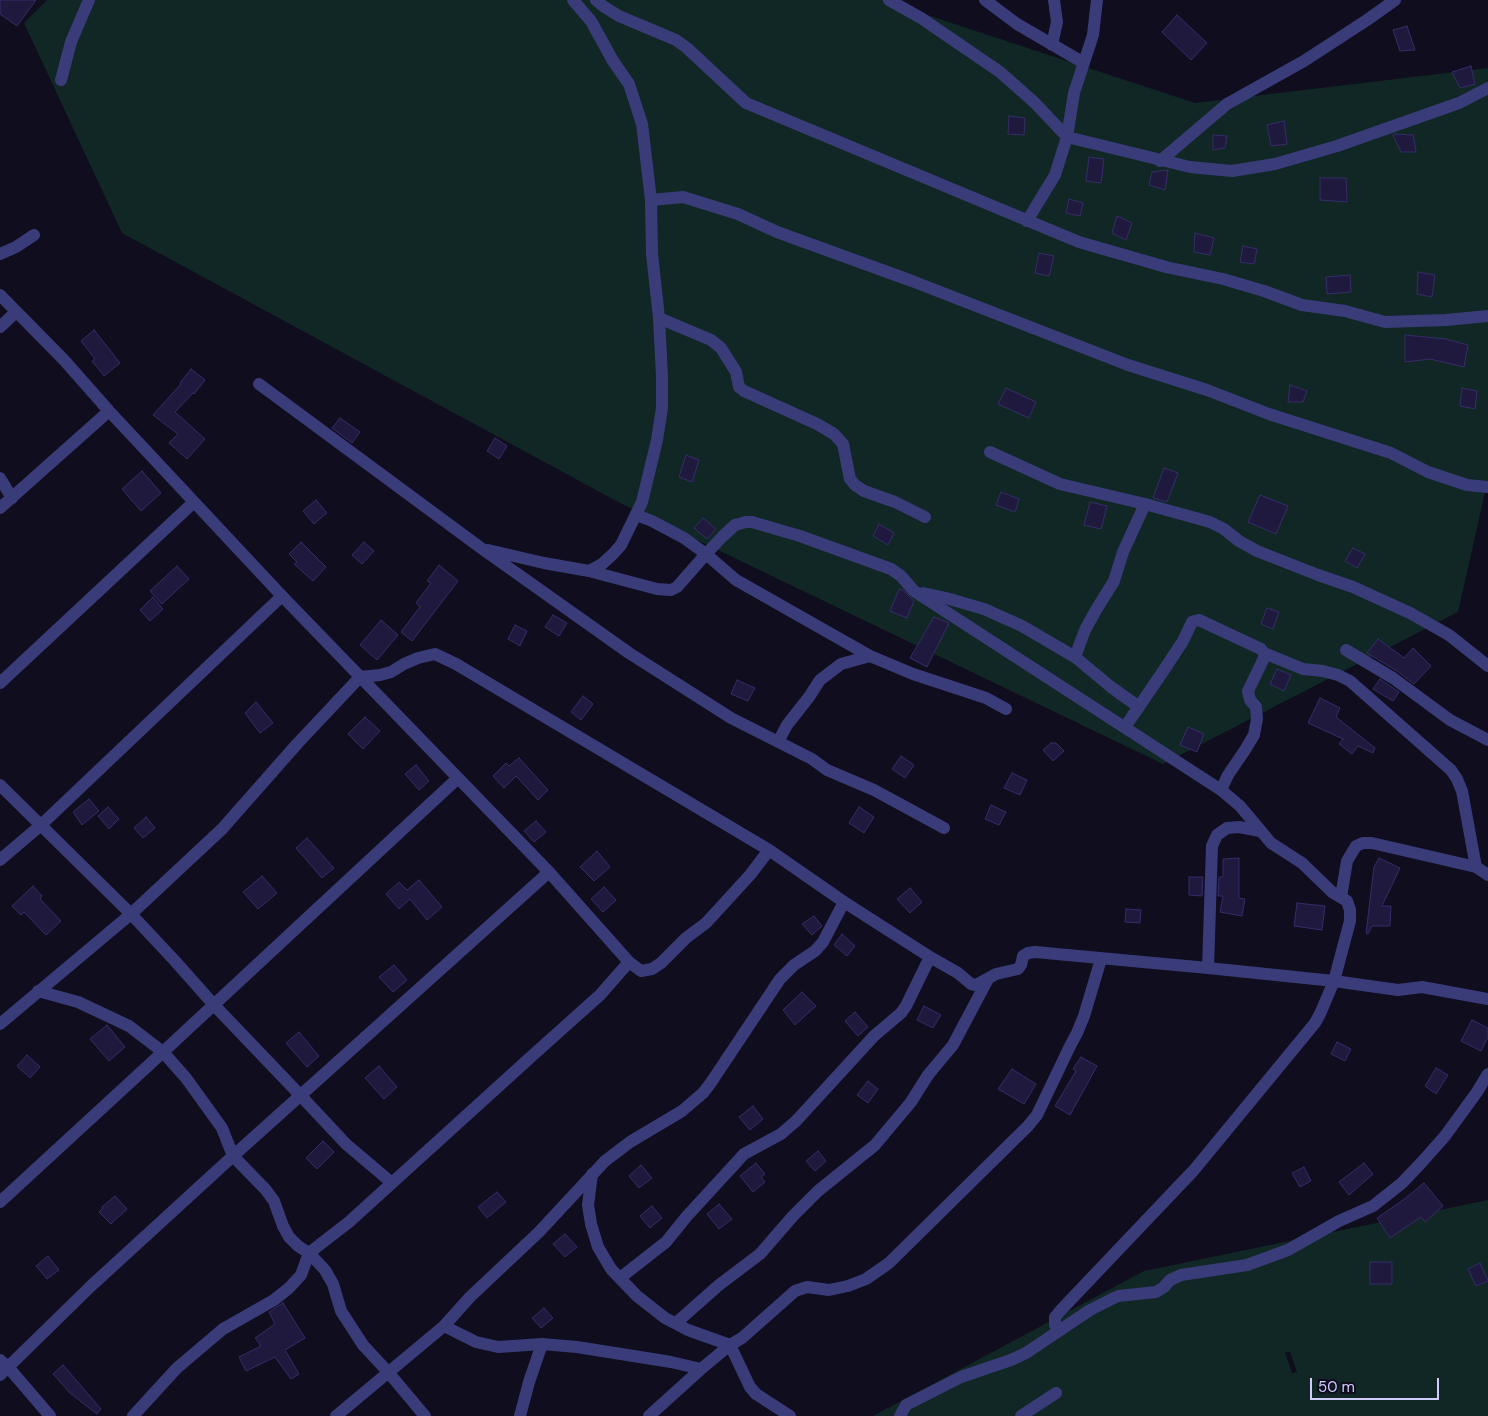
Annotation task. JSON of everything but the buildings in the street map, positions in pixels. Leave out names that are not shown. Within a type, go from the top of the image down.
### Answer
[{"type":"street","points":[[61,80],[71,42],[89,0]]},
{"type":"street","points":[[573,0],[591,21],[613,61],[629,84],[642,124],[651,200],[652,254],[659,318],[662,376],[662,408],[658,440],[642,502],[621,545],[602,564],[588,571]]},
{"type":"street","points":[[596,0],[619,16],[676,40],[746,103],[1079,242],[1166,267],[1223,279],[1302,305],[1345,311],[1384,322],[1446,320],[1488,316]]},
{"type":"street","points":[[889,0],[921,18],[1000,72],[1035,103],[1067,137],[1190,167],[1232,171],[1276,164],[1337,146],[1430,113],[1488,88]]},
{"type":"street","points":[[985,0],[1017,24],[1084,63]]},
{"type":"street","points":[[1052,46],[1057,22],[1054,0]]},
{"type":"street","points":[[1027,221],[1055,175],[1067,137],[1074,93],[1093,35],[1097,0]]},
{"type":"street","points":[[1160,160],[1227,104],[1304,61],[1395,0]]},
{"type":"street","points":[[651,200],[683,197],[738,214],[777,232],[912,280],[1128,365],[1207,390],[1269,414],[1391,453],[1428,472],[1467,485],[1488,487]]},
{"type":"street","points":[[0,254],[16,247],[34,235]]},
{"type":"street","points":[[0,295],[64,360],[109,411],[282,596],[549,872],[630,962],[642,970],[652,970],[661,963],[686,938],[706,923],[750,875],[769,850]]},
{"type":"street","points":[[0,327],[16,312]]},
{"type":"street","points":[[659,318],[711,340],[721,348],[736,372],[739,387],[744,391],[817,424],[834,434],[843,444],[850,480],[855,485],[864,491],[895,502],[925,517]]},
{"type":"street","points":[[259,384],[481,548],[629,653],[731,718],[812,759],[827,770],[874,790],[944,828]]},
{"type":"street","points":[[0,508],[109,411]]},
{"type":"street","points":[[990,452],[1060,484],[1210,522],[1224,529],[1239,541],[1270,557],[1353,587],[1410,613],[1449,635],[1488,666]]},
{"type":"street","points":[[0,478],[12,498]]},
{"type":"street","points":[[0,683],[194,502]]},
{"type":"street","points":[[1075,657],[1085,630],[1114,581],[1123,552],[1145,504]]},
{"type":"street","points":[[636,515],[652,521],[684,538],[736,580],[870,656],[913,674],[986,698],[1006,709]]},
{"type":"street","points":[[481,548],[588,571],[657,589],[671,590],[677,587],[735,525],[752,522],[800,536],[891,569],[901,576],[914,591],[1221,790],[1240,806],[1271,843],[1302,863],[1332,892],[1347,901],[1350,910],[1350,921],[1334,981],[1315,1023],[1207,1154],[1060,1310],[1055,1317],[1055,1325],[1059,1331]]},
{"type":"street","points":[[914,591],[984,609],[1022,626],[1075,657],[1139,707]]},
{"type":"street","points":[[0,860],[40,825],[282,596]]},
{"type":"street","points":[[1125,727],[1183,641],[1192,622],[1199,620],[1303,669],[1330,673],[1350,681],[1451,770],[1462,791],[1476,867]]},
{"type":"street","points":[[1346,650],[1392,678],[1450,720],[1488,740]]},
{"type":"street","points":[[1221,790],[1228,775],[1254,735],[1257,713],[1256,707],[1250,700],[1248,691],[1264,658],[1264,652]]},
{"type":"street","points":[[0,1024],[131,914],[222,829],[297,744],[360,677],[392,672],[418,658],[434,654],[444,657],[769,850],[844,902],[958,973],[971,984],[976,985],[996,974],[1018,969],[1024,956],[1035,952],[1334,981],[1398,990],[1422,987],[1435,988],[1488,999]]},
{"type":"street","points":[[778,742],[787,725],[820,680],[841,664],[870,656]]},
{"type":"street","points":[[0,1202],[458,778]]},
{"type":"street","points":[[0,785],[131,914],[214,1005],[346,1144],[392,1183]]},
{"type":"street","points":[[1208,968],[1212,846],[1217,835],[1227,828],[1239,827],[1260,831]]},
{"type":"street","points":[[1341,897],[1347,861],[1356,846],[1364,843],[1372,843],[1476,867],[1488,875]]},
{"type":"street","points":[[50,1416],[3,1367],[233,1156],[549,872]]},
{"type":"street","points":[[336,1416],[444,1326],[465,1302],[539,1232],[605,1161],[630,1142],[682,1111],[702,1093],[780,980],[794,965],[815,951],[823,942],[844,902]]},
{"type":"street","points":[[620,1278],[666,1242],[687,1216],[744,1154],[781,1134],[796,1121],[874,1036],[901,1013],[930,957]]},
{"type":"street","points":[[649,1416],[701,1369],[730,1345],[742,1338],[795,1292],[807,1287],[829,1290],[848,1286],[866,1279],[889,1263],[1028,1126],[1037,1115],[1077,1034],[1101,959]]},
{"type":"street","points":[[133,1416],[177,1368],[223,1329],[274,1300],[289,1288],[301,1275],[309,1253],[349,1222],[600,996],[630,962]]},
{"type":"street","points":[[676,1324],[719,1285],[760,1254],[818,1191],[875,1145],[911,1102],[928,1075],[953,1045],[988,979]]},
{"type":"street","points":[[38,991],[78,1002],[129,1026],[163,1052],[186,1078],[222,1128],[233,1156],[274,1201],[289,1237],[309,1253],[325,1270],[333,1284],[341,1311],[362,1345],[388,1372],[425,1416]]},
{"type":"street","points":[[900,1416],[906,1406],[961,1377],[1026,1353],[1090,1310],[1118,1296],[1156,1292],[1170,1280],[1181,1275],[1246,1265],[1288,1250],[1339,1221],[1373,1206],[1402,1183],[1445,1136],[1488,1074]]},
{"type":"street","points":[[592,1174],[588,1206],[591,1224],[598,1247],[611,1269],[637,1296],[665,1318],[688,1330],[730,1345],[750,1387],[756,1394],[790,1416]]},
{"type":"street","points":[[444,1326],[476,1342],[498,1347],[542,1344],[671,1362],[701,1369]]},
{"type":"street","points":[[520,1416],[542,1344]]},
{"type":"street","points":[[1021,1416],[1056,1393]]},
{"type":"green space","points":[[47,0],[892,0],[903,7],[1195,103],[1488,68],[1488,479],[1458,612],[1163,764],[620,503],[122,233],[24,23]]},
{"type":"green space","points":[[1488,1200],[1488,1416],[873,1416],[1144,1271]],"holes":[[[1285,1352],[1290,1352],[1297,1372],[1292,1373]]]}]
